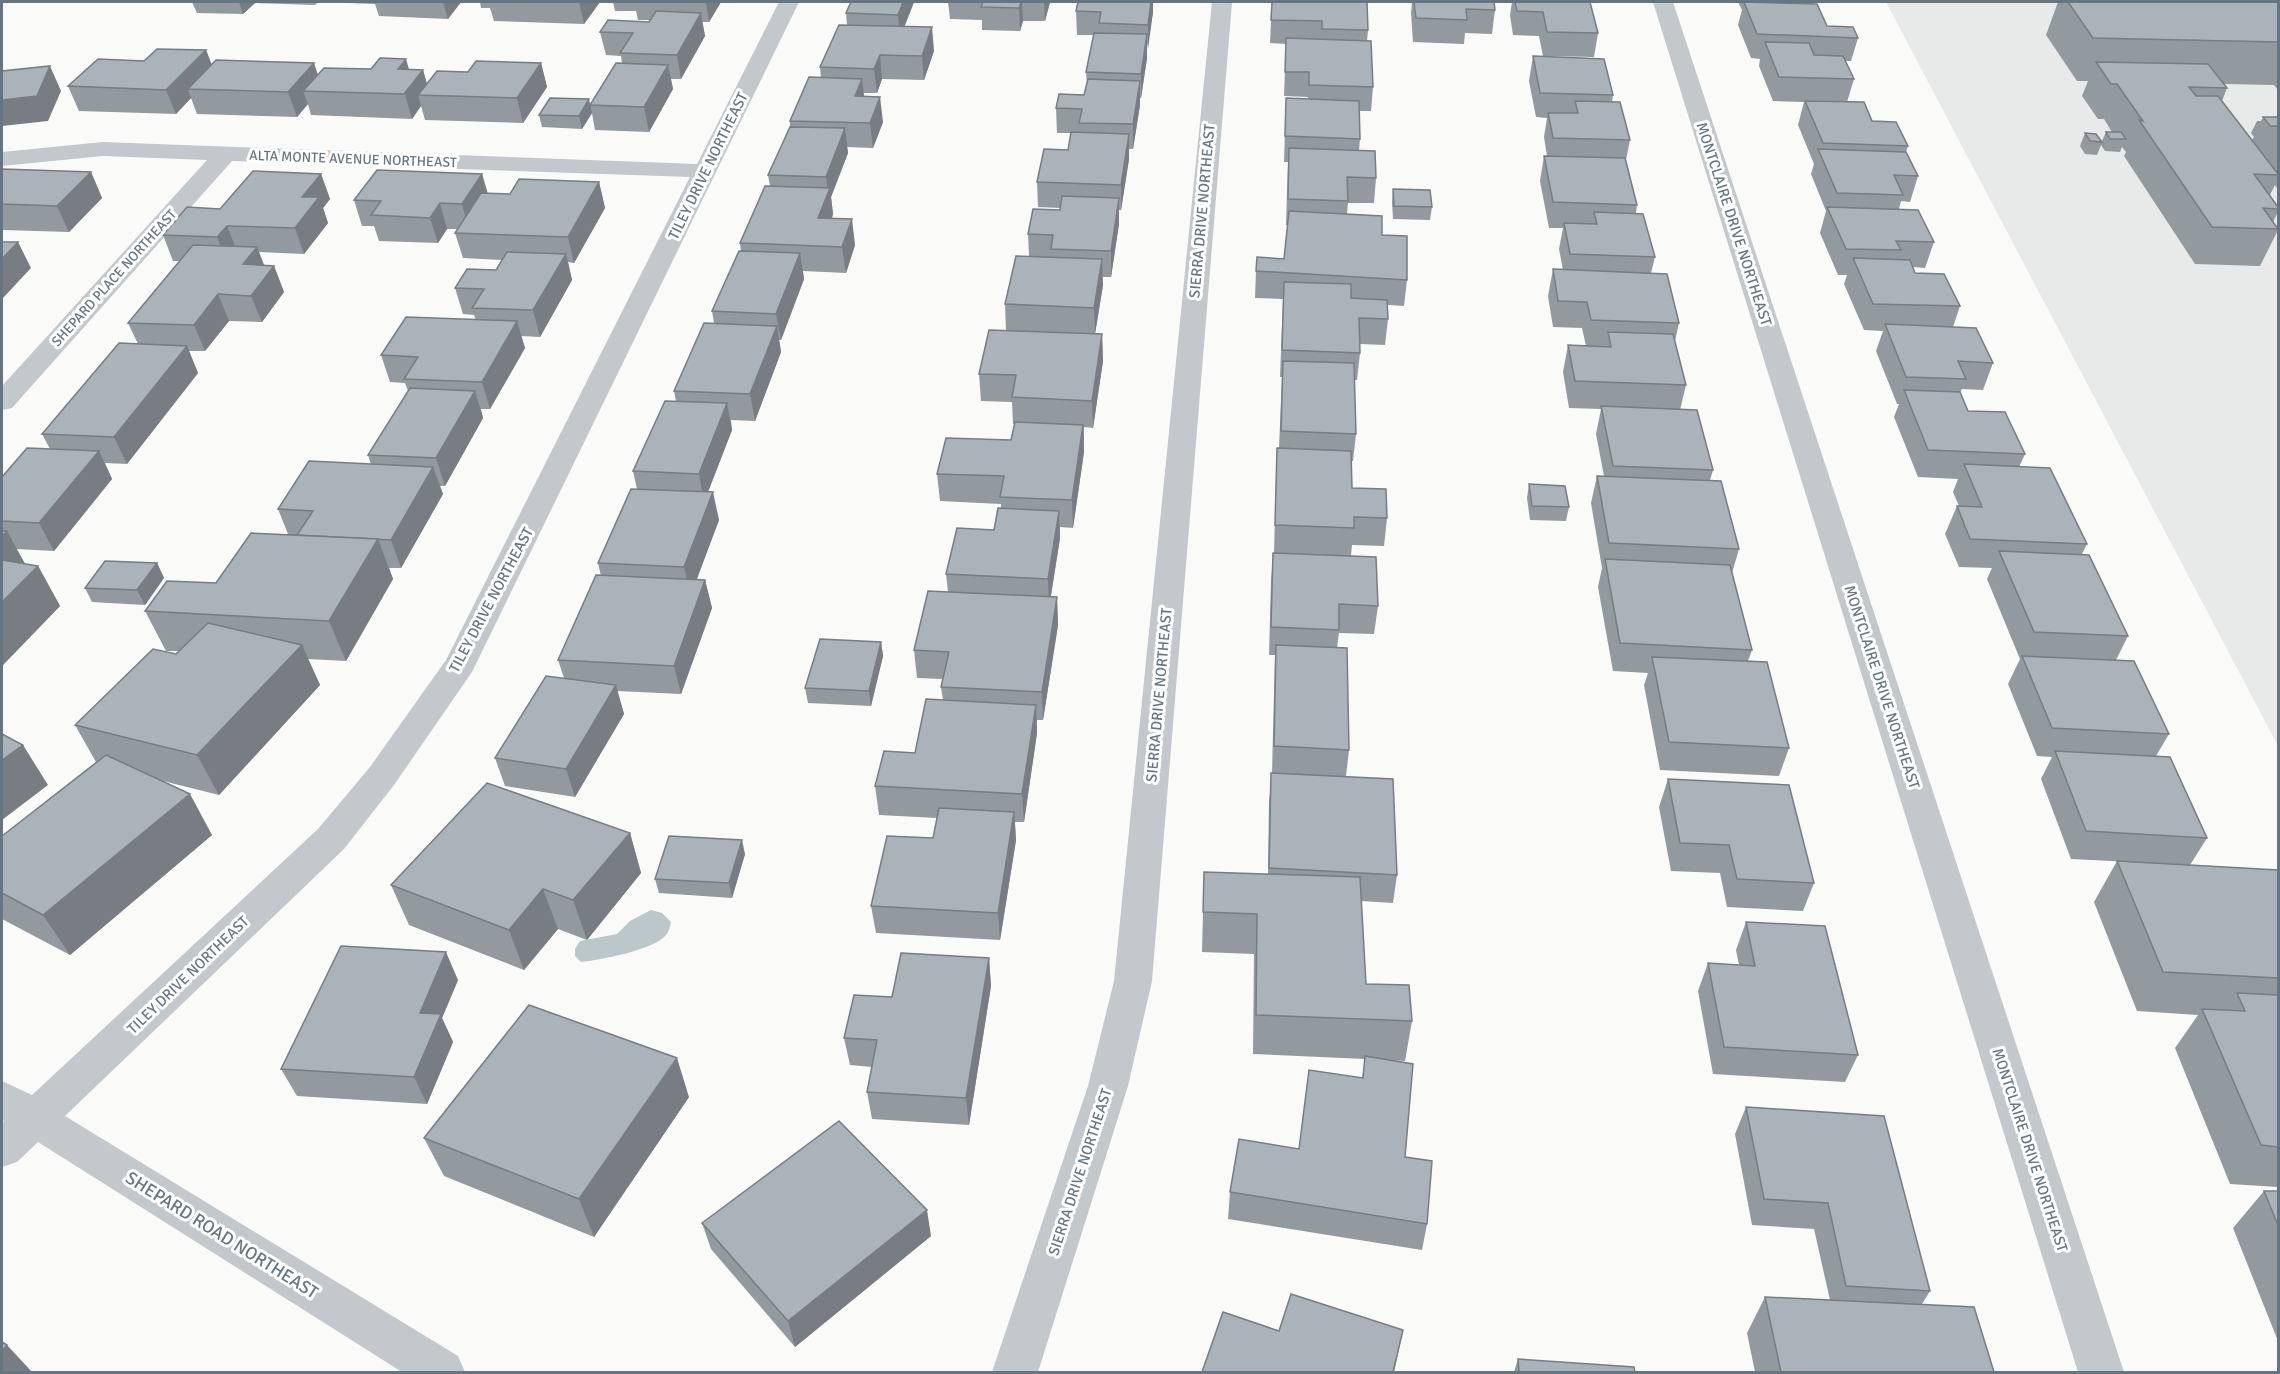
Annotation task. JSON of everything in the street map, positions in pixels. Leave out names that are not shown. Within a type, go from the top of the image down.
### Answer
[{"type":"street","name":"TILEY DRIVE NORTHEAST","points":[[2,1149],[19,1108],[331,839],[382,776],[460,664],[789,2]]},
{"type":"street","name":"SIERRA DRIVE NORTHEAST","points":[[1015,1372],[1108,1086],[1133,981],[1222,2]]},
{"type":"street","name":"MONTCLAIRE DRIVE NORTHEAST","points":[[1663,2],[2101,1372]]},
{"type":"street","name":"ALTA MONTE AVENUE NORTHEAST","points":[[2,159],[103,149],[705,171]]},
{"type":"street","name":"SHEPARD PLACE NORTHEAST","points":[[2,402],[225,154]]},
{"type":"street","name":"SHEPARD ROAD NORTHEAST","points":[[19,1108],[442,1372]]},
{"type":"shaded area","points":[[1886,2],[2278,2],[2278,746]]},
{"type":"shaded area","points":[[651,910],[662,913],[671,922],[667,934],[660,940],[639,950],[601,959],[581,962],[575,956],[575,949],[580,941],[617,934],[630,921]]},
{"type":"building","points":[[851,2],[903,2],[898,15],[846,13]]},
{"type":"building","points":[[983,2],[1021,2],[1019,8],[981,7]]},
{"type":"building","points":[[1078,2],[1151,2],[1148,25],[1099,23],[1101,12],[1076,11]]},
{"type":"building","points":[[1272,2],[1367,2],[1368,30],[1322,29],[1322,21],[1271,20]]},
{"type":"building","points":[[1414,2],[1494,2],[1495,10],[1466,9],[1467,20],[1416,18]]},
{"type":"building","points":[[1515,2],[1590,2],[1598,33],[1547,32],[1543,12],[1517,11]]},
{"type":"building","points":[[1744,2],[1817,4],[1827,26],[1853,27],[1858,38],[1757,34]]},
{"type":"building","points":[[2068,2],[2278,2],[2278,42],[2093,38]]},
{"type":"building","points":[[656,11],[701,13],[677,55],[620,53],[633,33],[600,32],[608,20],[649,22]]},
{"type":"building","points":[[839,25],[932,27],[922,56],[880,55],[874,69],[820,67]]},
{"type":"building","points":[[1094,33],[1147,34],[1141,74],[1086,72]]},
{"type":"building","points":[[1286,38],[1371,41],[1373,87],[1309,85],[1309,72],[1285,72]]},
{"type":"building","points":[[1765,42],[1809,43],[1814,55],[1843,56],[1854,79],[1779,77]]},
{"type":"building","points":[[157,49],[206,50],[166,90],[68,86],[98,59],[144,61]]},
{"type":"building","points":[[1533,56],[1604,59],[1613,95],[1540,93]]},
{"type":"building","points":[[380,58],[406,59],[398,69],[423,70],[404,94],[303,91],[324,68],[371,69]]},
{"type":"building","points":[[216,60],[314,63],[288,92],[188,89]]},
{"type":"building","points":[[476,61],[541,63],[517,98],[418,95],[437,71],[468,72]]},
{"type":"building","points":[[2096,62],[2208,64],[2227,88],[2189,87],[2196,96],[2218,96],[2278,174],[2254,174],[2278,207],[2278,209],[2263,208],[2278,229],[2212,227],[2117,84],[2111,84]]},
{"type":"building","points":[[616,63],[668,65],[644,107],[590,105]]},
{"type":"building","points":[[50,66],[37,96],[2,100],[2,71]]},
{"type":"building","points":[[809,77],[862,79],[855,96],[880,97],[870,123],[790,121]]},
{"type":"building","points":[[1088,79],[1140,81],[1133,124],[1079,123],[1082,109],[1056,108],[1059,94],[1084,95]]},
{"type":"building","points":[[550,98],[589,99],[579,116],[539,115]]},
{"type":"building","points":[[1286,98],[1359,101],[1360,139],[1285,136]]},
{"type":"building","points":[[1575,101],[1620,102],[1630,140],[1553,138],[1548,113],[1578,113]]},
{"type":"building","points":[[1805,101],[1864,102],[1872,121],[1896,122],[1908,146],[1823,143]]},
{"type":"building","points":[[2263,117],[2278,117],[2278,126],[2270,126]]},
{"type":"building","points":[[790,127],[845,128],[826,177],[768,175]]},
{"type":"building","points":[[1071,132],[1129,134],[1121,185],[1037,182],[1044,149],[1068,150]]},
{"type":"building","points":[[2106,132],[2121,132],[2126,139],[2110,139]]},
{"type":"building","points":[[2085,133],[2096,134],[2102,142],[2090,141]]},
{"type":"building","points":[[1289,148],[1375,151],[1376,178],[1347,177],[1348,201],[1288,199]]},
{"type":"building","points":[[1818,149],[1906,152],[1918,176],[1894,175],[1903,195],[1837,193]]},
{"type":"building","points":[[1544,156],[1625,158],[1637,205],[1553,202]]},
{"type":"building","points":[[2,169],[91,172],[57,206],[2,204]]},
{"type":"building","points":[[377,170],[482,174],[462,204],[440,203],[430,218],[371,215],[381,201],[354,200]]},
{"type":"building","points":[[253,171],[321,174],[302,197],[319,197],[295,228],[227,226],[217,237],[163,235],[187,207],[220,209]]},
{"type":"building","points":[[519,179],[599,182],[568,237],[455,233],[481,193],[510,194]]},
{"type":"building","points":[[765,186],[830,188],[818,218],[852,219],[842,247],[740,243]]},
{"type":"building","points":[[1393,189],[1430,190],[1432,207],[1394,206]]},
{"type":"building","points":[[1062,196],[1119,198],[1111,251],[1051,249],[1053,235],[1028,234],[1033,209],[1060,210]]},
{"type":"building","points":[[1827,207],[1918,210],[1934,242],[1896,241],[1901,250],[1846,249]]},
{"type":"building","points":[[1289,211],[1382,216],[1382,235],[1407,236],[1407,280],[1256,271],[1257,257],[1284,259]]},
{"type":"building","points":[[1594,212],[1643,214],[1655,257],[1570,254],[1564,223],[1597,224]]},
{"type":"building","points":[[2,242],[18,242],[2,259]]},
{"type":"building","points":[[193,245],[257,247],[243,264],[274,266],[251,296],[218,294],[194,325],[128,323]]},
{"type":"building","points":[[739,251],[800,253],[776,314],[712,311]]},
{"type":"building","points":[[507,252],[566,254],[533,310],[472,308],[484,289],[455,288],[467,269],[496,270]]},
{"type":"building","points":[[1016,256],[1102,259],[1094,308],[1005,304]]},
{"type":"building","points":[[1853,258],[1910,260],[1915,273],[1944,274],[1960,306],[1873,304]]},
{"type":"building","points":[[1553,269],[1667,274],[1679,323],[1591,320],[1587,302],[1558,301]]},
{"type":"building","points":[[1284,282],[1351,284],[1351,298],[1387,300],[1388,319],[1359,318],[1360,353],[1282,350]]},
{"type":"building","points":[[406,317],[517,321],[482,382],[404,379],[418,357],[381,355]]},
{"type":"building","points":[[704,323],[777,326],[750,394],[674,391]]},
{"type":"building","points":[[1885,324],[1976,328],[1993,363],[1958,361],[1966,379],[1906,377]]},
{"type":"building","points":[[989,330],[1102,334],[1092,401],[1012,397],[1016,375],[979,374]]},
{"type":"building","points":[[1608,332],[1673,334],[1686,385],[1575,381],[1568,345],[1611,347]]},
{"type":"building","points":[[119,343],[187,346],[114,437],[42,434]]},
{"type":"building","points":[[1283,361],[1354,363],[1356,434],[1281,431]]},
{"type":"building","points":[[410,388],[475,391],[436,458],[368,455]]},
{"type":"building","points":[[1904,390],[1960,392],[1968,411],[2005,412],[2025,454],[1928,450]]},
{"type":"building","points":[[665,401],[727,403],[699,474],[633,471]]},
{"type":"building","points":[[1601,406],[1697,410],[1713,470],[1613,466]]},
{"type":"building","points":[[1015,422],[1083,425],[1072,500],[1000,497],[1004,476],[937,474],[946,438],[1011,440]]},
{"type":"building","points":[[27,448],[99,451],[39,523],[2,521],[2,477]]},
{"type":"building","points":[[1277,448],[1351,451],[1352,488],[1386,489],[1387,518],[1354,517],[1354,528],[1275,525]]},
{"type":"building","points":[[309,461],[433,467],[391,540],[297,535],[313,511],[278,509]]},
{"type":"building","points":[[1964,464],[2050,468],[2087,544],[1970,539],[1957,506],[1982,507]]},
{"type":"building","points":[[1597,476],[1721,481],[1739,549],[1609,543]]},
{"type":"building","points":[[1529,484],[1565,486],[1569,507],[1532,506]]},
{"type":"building","points":[[631,489],[713,492],[684,567],[598,563]]},
{"type":"building","points":[[998,508],[1059,511],[1048,579],[946,574],[957,528],[994,530]]},
{"type":"building","points":[[251,533],[378,539],[329,621],[145,611],[167,581],[216,583]]},
{"type":"building","points":[[1999,551],[2089,555],[2128,636],[2034,632]]},
{"type":"building","points":[[1273,553],[1376,557],[1378,606],[1339,604],[1339,630],[1271,627]]},
{"type":"building","points":[[1605,559],[1730,565],[1752,650],[1620,643]]},
{"type":"building","points":[[2,560],[38,566],[2,602]]},
{"type":"building","points":[[105,561],[157,563],[137,590],[85,588]]},
{"type":"building","points":[[596,575],[705,580],[674,666],[558,660]]},
{"type":"building","points":[[928,591],[1057,597],[1042,692],[941,687],[949,652],[914,650]]},
{"type":"building","points":[[208,623],[302,645],[197,755],[75,725],[153,649],[176,654]]},
{"type":"building","points":[[820,639],[881,642],[869,691],[805,688]]},
{"type":"building","points":[[1276,645],[1347,648],[1349,750],[1274,746]]},
{"type":"building","points":[[2022,656],[2134,661],[2169,734],[2052,728]]},
{"type":"building","points":[[1652,657],[1767,662],[1789,748],[1669,742]]},
{"type":"building","points":[[546,676],[616,685],[566,769],[495,758]]},
{"type":"building","points":[[926,699],[1036,705],[1022,794],[875,786],[884,751],[915,753]]},
{"type":"building","points":[[2,734],[23,745],[2,760]]},
{"type":"building","points":[[2055,751],[2170,757],[2207,838],[2086,831]]},
{"type":"building","points":[[106,755],[190,794],[43,915],[2,893],[2,836]]},
{"type":"building","points":[[1271,773],[1393,779],[1397,875],[1269,868]]},
{"type":"building","points":[[1668,779],[1789,785],[1814,883],[1737,879],[1729,845],[1680,843]]},
{"type":"building","points":[[487,783],[630,833],[573,900],[543,889],[509,930],[391,885]]},
{"type":"building","points":[[939,808],[1014,812],[998,913],[871,906],[887,836],[933,838]]},
{"type":"building","points":[[669,836],[742,840],[729,883],[655,879]]},
{"type":"building","points":[[2117,861],[2278,870],[2278,978],[2163,972]]},
{"type":"building","points":[[1204,872],[1360,877],[1366,984],[1409,985],[1412,1021],[1256,1015],[1257,914],[1203,912]]},
{"type":"building","points":[[1746,922],[1825,926],[1858,1055],[1724,1047],[1708,963],[1755,966]]},
{"type":"building","points":[[341,946],[446,952],[420,1013],[441,1014],[414,1077],[281,1069]]},
{"type":"building","points":[[901,953],[989,958],[966,1098],[867,1092],[877,1040],[844,1038],[854,995],[892,997]]},
{"type":"building","points":[[2237,993],[2278,995],[2278,1147],[2261,1145],[2202,1009],[2245,1011]]},
{"type":"building","points":[[529,1005],[677,1058],[579,1199],[424,1138]]},
{"type":"building","points":[[1365,1056],[1413,1064],[1405,1157],[1432,1161],[1427,1224],[1230,1192],[1239,1139],[1299,1149],[1309,1070],[1363,1078]]},
{"type":"building","points":[[1746,1107],[1884,1116],[1930,1291],[1846,1286],[1828,1203],[1764,1199]]},
{"type":"building","points":[[839,1121],[927,1210],[788,1321],[702,1223]]},
{"type":"building","points":[[2264,1191],[2278,1191],[2278,1225]]},
{"type":"building","points":[[1291,1294],[1403,1330],[1393,1372],[1202,1372],[1223,1312],[1279,1331]]},
{"type":"building","points":[[1765,1297],[1974,1307],[1994,1372],[1781,1372]]},
{"type":"building","points":[[1518,1359],[1634,1367],[1635,1372],[1519,1372]]}]
